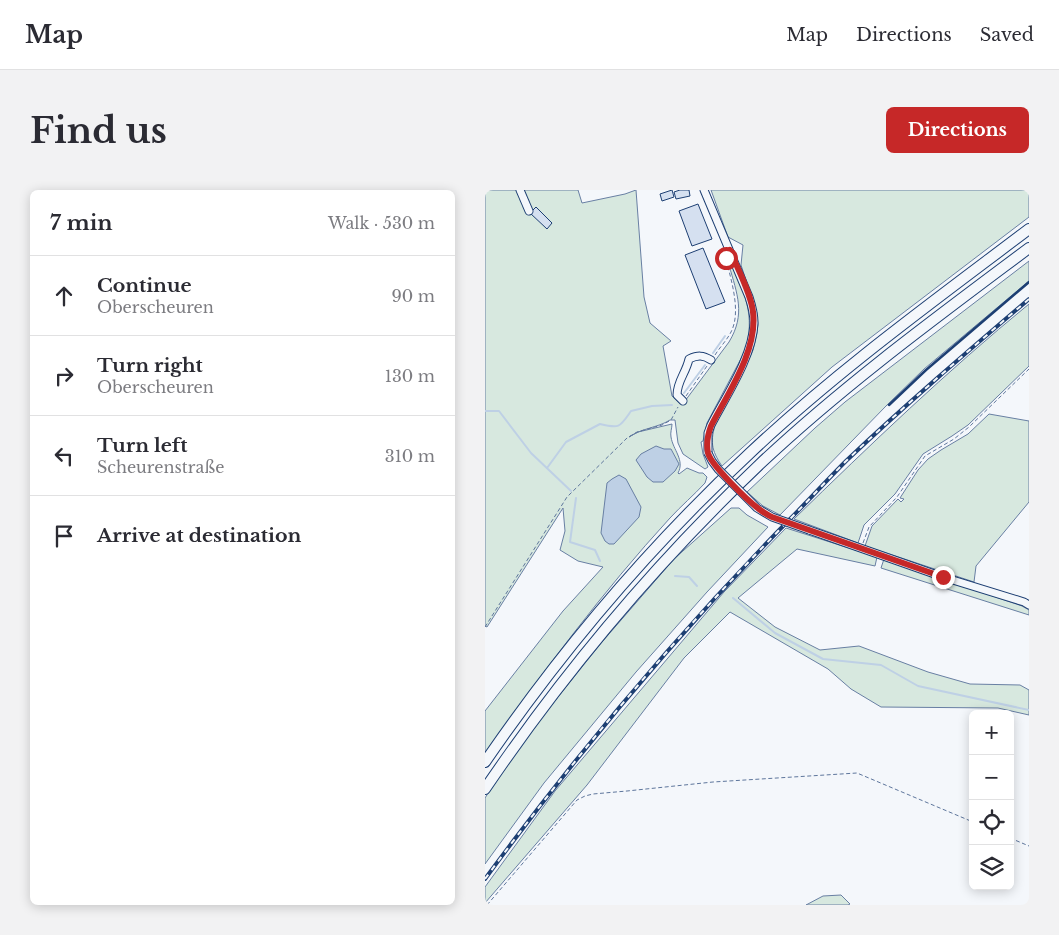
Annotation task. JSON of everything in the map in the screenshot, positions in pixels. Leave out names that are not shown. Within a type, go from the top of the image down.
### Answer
[{"type":"highway","points":[[485,762],[538,688],[613,596],[691,510],[778,428],[854,363],[1029,229]]},
{"type":"highway","points":[[485,789],[526,730],[625,606],[702,522],[761,463],[863,375],[1029,248]]},
{"type":"street","points":[[520,190],[529,211]]},
{"type":"street","points":[[704,190],[749,297],[754,323],[752,340],[744,362],[708,433],[708,453],[717,469],[757,508],[772,517],[1029,605]]},
{"type":"street","points":[[683,401],[677,395],[677,387],[689,360],[704,355],[711,360]]},
{"type":"path","points":[[485,627],[567,497],[627,438],[637,432],[662,426],[671,420],[731,332],[735,322],[735,304],[726,258],[730,250]]},
{"type":"path","points":[[862,548],[869,527],[897,497],[925,456],[969,428],[1029,369]]},
{"type":"path","points":[[487,905],[577,800],[593,794],[713,782],[857,773],[969,820]]},
{"type":"path","points":[[1014,840],[1029,846]]},
{"type":"shaded area","points":[[485,190],[578,190],[582,203],[636,190],[644,297],[650,323],[671,341],[663,346],[672,396],[682,405],[729,342],[734,332],[739,313],[735,285],[729,265],[731,260],[747,304],[749,326],[745,351],[707,423],[703,441],[701,442],[708,467],[705,469],[683,454],[678,443],[675,420],[670,420],[639,432],[672,424],[672,442],[680,464],[678,473],[687,468],[703,473],[707,477],[705,483],[670,518],[597,603],[551,662],[485,753],[485,711],[563,611],[603,567],[578,561],[560,550],[565,531],[563,508],[487,627],[485,626]]},
{"type":"shaded area","points":[[711,190],[1029,190],[1029,217],[832,367],[722,466],[714,450],[712,440],[714,429],[753,350],[758,325],[757,313],[741,265],[743,245],[728,237]]},
{"type":"shaded area","points":[[1029,261],[1029,281],[924,369],[780,515],[763,506],[747,492],[845,402]]},
{"type":"shaded area","points":[[1029,304],[1029,366],[968,425],[923,454],[895,494],[864,525],[858,543],[794,519],[939,382]]},
{"type":"shaded area","points":[[989,414],[1029,421],[1029,502],[976,566],[974,582],[865,546],[872,526],[898,499],[901,502],[904,499],[900,498],[918,470],[928,459],[968,434]]},
{"type":"shaded area","points":[[731,508],[739,508],[768,527],[636,672],[544,783],[485,864],[485,798],[517,748],[602,642],[674,559]]},
{"type":"shaded area","points":[[786,528],[877,557],[875,566],[797,549],[738,598],[775,627],[820,650],[859,646],[928,672],[970,684],[1020,685],[1029,690],[1029,715],[1014,712],[1014,710],[998,708],[881,707],[851,689],[828,669],[730,612],[684,658],[587,785],[485,903],[485,887],[555,791],[724,592]]},
{"type":"shaded area","points":[[884,559],[1022,606],[1029,610],[1029,615],[881,568]]},
{"type":"shaded area","points":[[841,895],[850,904],[806,905],[823,896]]},
{"type":"water","points":[[656,446],[671,449],[679,464],[675,471],[663,482],[653,482],[647,477],[636,460],[641,454]]},
{"type":"water","points":[[619,475],[626,479],[641,507],[639,517],[614,544],[609,544],[601,533],[607,483]]},
{"type":"building","points":[[672,190],[674,197],[662,201],[660,194]]},
{"type":"building","points":[[689,190],[690,196],[676,199],[674,192]]},
{"type":"building","points":[[698,204],[712,239],[692,246],[679,211]]},
{"type":"building","points":[[536,207],[552,223],[547,229],[530,213]]},
{"type":"building","points":[[703,248],[725,302],[706,309],[685,255]]},
{"type":"waterway","points":[[713,353],[725,336]]},
{"type":"waterway","points":[[684,393],[705,365]]},
{"type":"waterway","points":[[547,468],[566,442],[600,424],[616,426],[622,423],[631,411],[652,406],[672,405]]},
{"type":"waterway","points":[[485,411],[499,411],[531,453],[571,491]]},
{"type":"waterway","points":[[576,498],[570,542],[595,550],[600,561]]},
{"type":"waterway","points":[[675,576],[689,577],[697,586]]},
{"type":"waterway","points":[[733,598],[775,633],[823,659],[881,665],[918,686],[1029,710]]},
{"type":"railway","points":[[485,879],[556,785],[631,693],[749,561],[846,461],[913,399],[1029,299]]},
{"type":"wall","points":[[889,405],[926,370],[1029,282]]},
{"type":"route","points":[[726,258],[730,250],[749,297],[754,323],[752,340],[744,362],[708,433],[708,453],[717,469],[757,508],[772,517],[943,577]]}]
